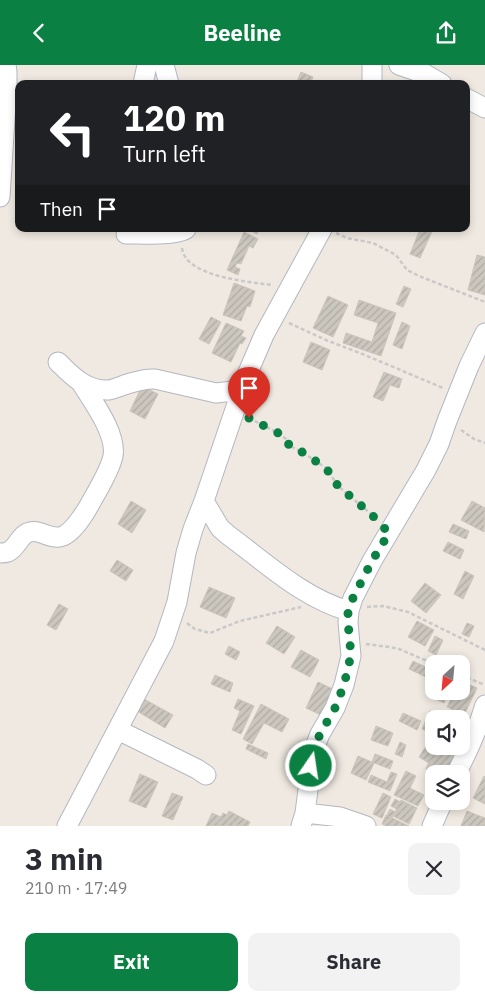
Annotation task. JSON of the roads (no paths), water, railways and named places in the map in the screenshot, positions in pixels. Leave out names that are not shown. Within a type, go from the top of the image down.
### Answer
[{"type":"street","points":[[0,197],[7,88],[6,65]]},
{"type":"street","points":[[144,80],[147,65]]},
{"type":"street","points":[[164,65],[167,80]]},
{"type":"street","points":[[372,65],[372,80]]},
{"type":"street","points":[[399,65],[425,74],[435,80]]},
{"type":"street","points":[[470,99],[485,108]]},
{"type":"street","points":[[126,234],[162,234],[172,232]]},
{"type":"street","points":[[67,826],[164,641],[173,614],[193,529],[234,411],[264,335],[290,287],[326,232]]},
{"type":"street","points":[[366,826],[340,817],[303,819],[313,751],[320,734],[335,708],[344,685],[351,655],[348,622],[350,607],[372,561],[426,470],[439,444],[472,359],[485,333]]},
{"type":"street","points":[[58,362],[70,374],[91,388],[109,390],[146,379],[155,379],[216,393],[242,390]]},
{"type":"street","points":[[0,553],[8,552],[26,533],[32,531],[56,537],[64,536],[71,531],[87,509],[102,481],[113,455],[113,444],[103,417],[82,383]]},
{"type":"street","points":[[204,501],[220,528],[295,585],[324,602],[350,607]]},
{"type":"street","points":[[460,765],[480,721],[485,705]]},
{"type":"street","points":[[118,730],[206,775]]},
{"type":"street","points":[[432,826],[439,810]]}]
